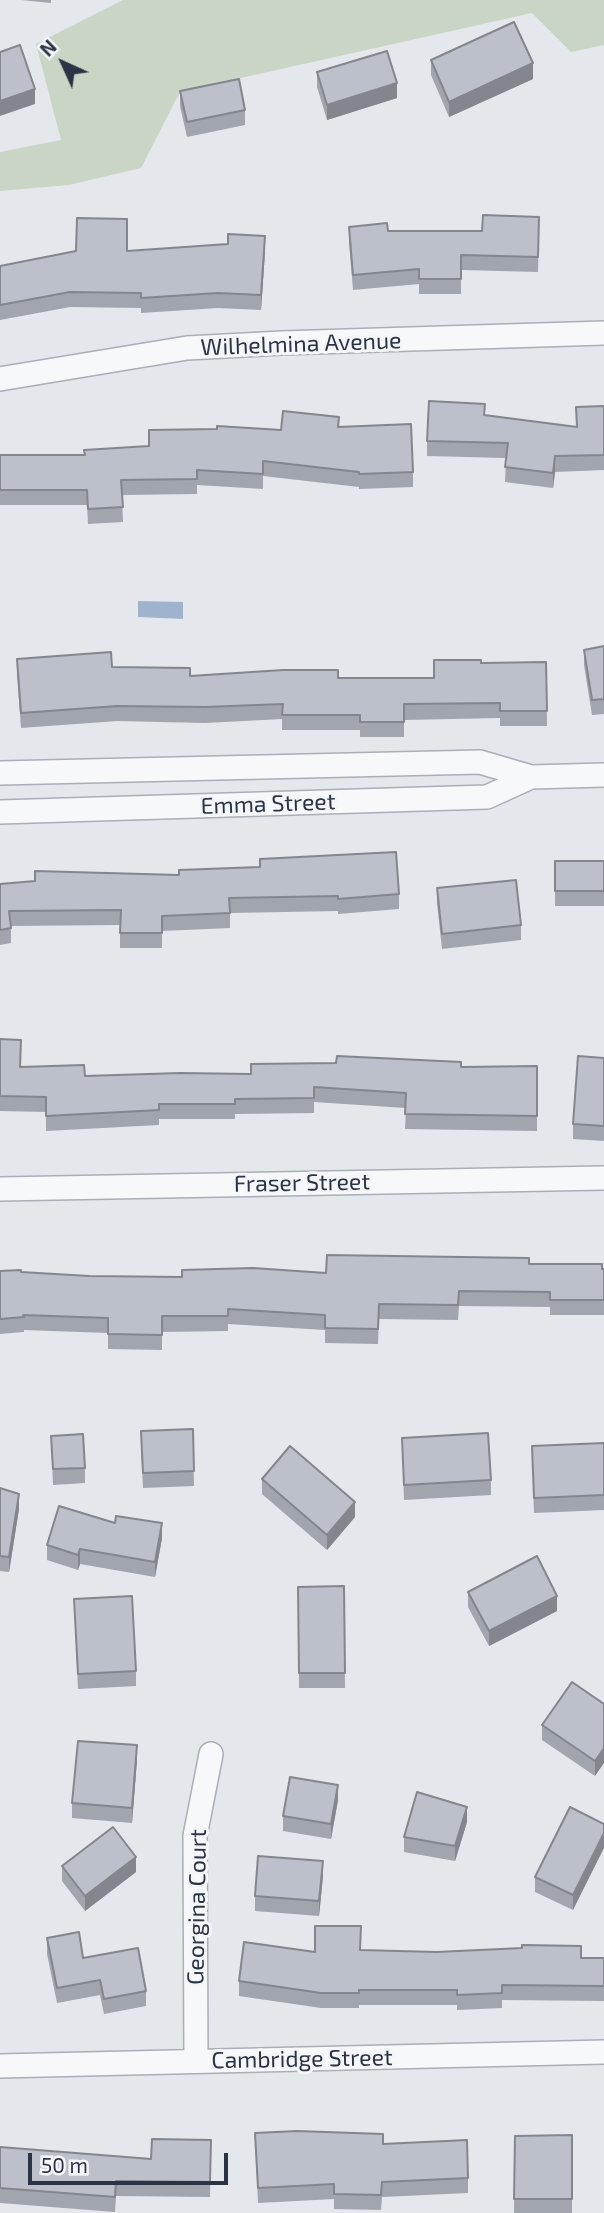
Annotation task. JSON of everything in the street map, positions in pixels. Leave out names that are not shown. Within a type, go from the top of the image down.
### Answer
[{"type":"street","name":"Wilhelmina Avenue","points":[[0,379],[187,348],[604,333]]},
{"type":"street","name":"Emma Street","points":[[0,773],[480,762],[531,777],[604,775]]},
{"type":"street","name":"Emma Street","points":[[0,812],[487,797],[531,777]]},
{"type":"street","name":"Fraser Street","points":[[0,1189],[604,1178]]},
{"type":"street","name":"Georgina Court","points":[[196,2061],[195,1836],[211,1754]]},
{"type":"street","name":"Cambridge Street","points":[[0,2066],[604,2052]]},
{"type":"green space","points":[[123,0],[604,0],[604,45],[571,52],[532,13],[196,88],[180,92],[141,168],[69,185],[0,191],[0,152],[61,140],[36,44]]},
{"type":"water","points":[[138,601],[183,602],[183,619],[138,617]]},
{"type":"building","points":[[514,22],[533,63],[449,102],[431,60]]},
{"type":"building","points":[[20,45],[35,89],[0,101],[0,52]]},
{"type":"building","points":[[387,51],[397,83],[327,105],[317,72]]},
{"type":"building","points":[[239,79],[245,110],[187,122],[180,91]]},
{"type":"building","points":[[483,215],[539,217],[538,257],[461,255],[461,279],[419,279],[419,269],[353,275],[349,227],[387,223],[388,231],[482,231]]},
{"type":"building","points":[[77,218],[127,219],[127,251],[228,244],[228,234],[265,236],[261,295],[218,293],[141,298],[141,293],[70,292],[0,305],[0,266],[76,251]]},
{"type":"building","points":[[429,401],[485,404],[484,415],[577,427],[576,407],[604,406],[604,455],[555,456],[553,473],[505,467],[508,443],[427,441]]},
{"type":"building","points":[[283,411],[339,417],[338,427],[411,424],[413,472],[359,474],[263,461],[263,474],[197,470],[197,479],[121,480],[123,507],[88,509],[87,490],[0,490],[0,455],[85,455],[84,450],[149,446],[149,430],[217,429],[217,426],[281,430]]},
{"type":"building","points":[[604,646],[604,699],[592,700],[584,650]]},
{"type":"building","points":[[111,652],[112,667],[190,668],[190,676],[283,670],[338,670],[338,678],[434,678],[434,660],[481,660],[481,663],[546,662],[547,711],[500,711],[500,703],[404,704],[404,722],[360,722],[360,715],[282,715],[283,704],[117,706],[21,713],[17,659]]},
{"type":"building","points":[[396,852],[399,894],[338,899],[338,896],[229,898],[230,913],[162,916],[162,933],[120,933],[121,910],[9,911],[11,928],[0,930],[0,884],[35,881],[35,871],[179,875],[179,870],[260,867],[260,859]]},
{"type":"building","points":[[555,861],[604,861],[604,891],[555,891]]},
{"type":"building","points":[[516,880],[521,925],[442,934],[437,888]]},
{"type":"building","points":[[0,1039],[21,1040],[20,1067],[84,1065],[85,1076],[251,1074],[251,1064],[336,1063],[337,1056],[461,1062],[461,1067],[537,1066],[537,1116],[405,1114],[406,1093],[314,1087],[314,1098],[235,1099],[235,1104],[159,1104],[159,1110],[46,1116],[46,1097],[0,1096]]},
{"type":"building","points":[[578,1056],[604,1058],[604,1126],[573,1124]]},
{"type":"building","points":[[327,1255],[529,1258],[529,1264],[602,1264],[604,1300],[550,1300],[550,1292],[459,1291],[458,1305],[379,1304],[378,1329],[325,1328],[325,1315],[228,1309],[228,1316],[162,1316],[162,1335],[108,1334],[108,1318],[23,1315],[24,1317],[0,1319],[0,1271],[182,1277],[182,1270],[253,1268],[326,1273]]},
{"type":"building","points":[[193,1429],[194,1471],[143,1473],[141,1431]]},
{"type":"building","points":[[488,1433],[491,1480],[404,1485],[402,1438]]},
{"type":"building","points":[[83,1434],[85,1468],[53,1469],[51,1436]]},
{"type":"building","points":[[604,1443],[604,1495],[534,1498],[532,1446]]},
{"type":"building","points":[[290,1446],[355,1502],[327,1535],[262,1479]]},
{"type":"building","points":[[0,1488],[19,1494],[9,1557],[0,1556]]},
{"type":"building","points":[[59,1506],[115,1523],[116,1516],[162,1523],[155,1562],[80,1549],[78,1555],[47,1545]]},
{"type":"building","points":[[537,1556],[557,1596],[489,1631],[468,1592]]},
{"type":"building","points":[[344,1586],[345,1673],[299,1673],[298,1587]]},
{"type":"building","points":[[132,1596],[136,1671],[78,1674],[74,1599]]},
{"type":"building","points":[[572,1682],[604,1704],[604,1748],[595,1761],[542,1725]]},
{"type":"building","points":[[78,1741],[137,1745],[132,1808],[72,1803]]},
{"type":"building","points":[[290,1777],[338,1785],[331,1824],[283,1816]]},
{"type":"building","points":[[417,1792],[467,1807],[455,1846],[404,1837]]},
{"type":"building","points":[[570,1807],[604,1824],[604,1833],[573,1895],[535,1877]]},
{"type":"building","points":[[113,1827],[136,1857],[85,1896],[62,1866]]},
{"type":"building","points":[[258,1856],[323,1861],[319,1901],[255,1896]]},
{"type":"building","points":[[315,1926],[361,1926],[360,1950],[437,1952],[522,1948],[522,1945],[581,1946],[581,1958],[604,1958],[604,1986],[502,1985],[502,1993],[457,1995],[457,1990],[359,1990],[359,1993],[321,1993],[239,1981],[244,1942],[315,1952]]},
{"type":"building","points":[[79,1932],[83,1958],[138,1948],[146,1991],[104,1999],[100,1980],[57,1988],[47,1938]]},
{"type":"building","points":[[297,2131],[383,2134],[383,2144],[467,2140],[468,2178],[382,2182],[381,2195],[334,2194],[334,2184],[258,2188],[255,2133]]},
{"type":"building","points":[[572,2135],[572,2199],[514,2199],[515,2136]]},
{"type":"building","points":[[152,2139],[211,2140],[210,2182],[116,2181],[115,2197],[0,2188],[0,2147],[151,2159]]}]
